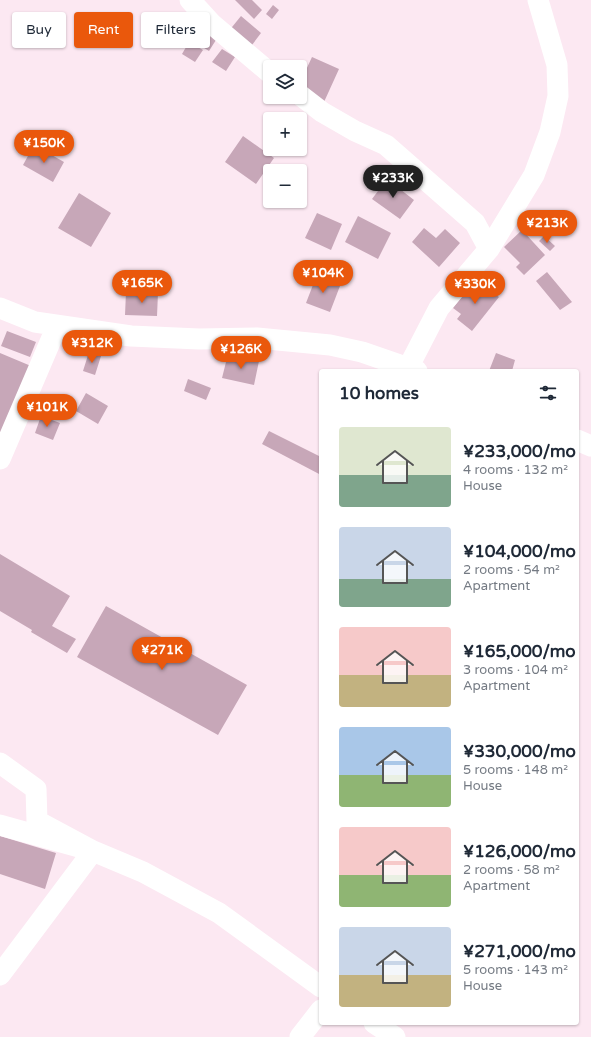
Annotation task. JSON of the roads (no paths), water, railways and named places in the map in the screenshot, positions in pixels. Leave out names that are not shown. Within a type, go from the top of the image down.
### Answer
[{"type":"street","points":[[190,0],[212,24],[263,67]]},
{"type":"street","points":[[0,308],[35,322],[131,336],[200,339],[257,338],[330,346],[362,352],[412,369],[439,308],[489,249],[534,175],[550,132],[558,96],[557,65],[538,0]]},
{"type":"street","points":[[307,100],[322,112],[354,131],[386,145],[475,223],[489,249]]},
{"type":"street","points":[[0,459],[57,326]]},
{"type":"street","points":[[579,441],[591,446]]},
{"type":"street","points":[[0,763],[36,789],[37,821],[93,851],[143,872],[219,914],[319,986]]},
{"type":"street","points":[[0,825],[93,851]]},
{"type":"street","points":[[0,975],[93,851]]},
{"type":"street","points":[[300,1037],[319,1013]]},
{"type":"street","points":[[377,1025],[395,1037]]}]
